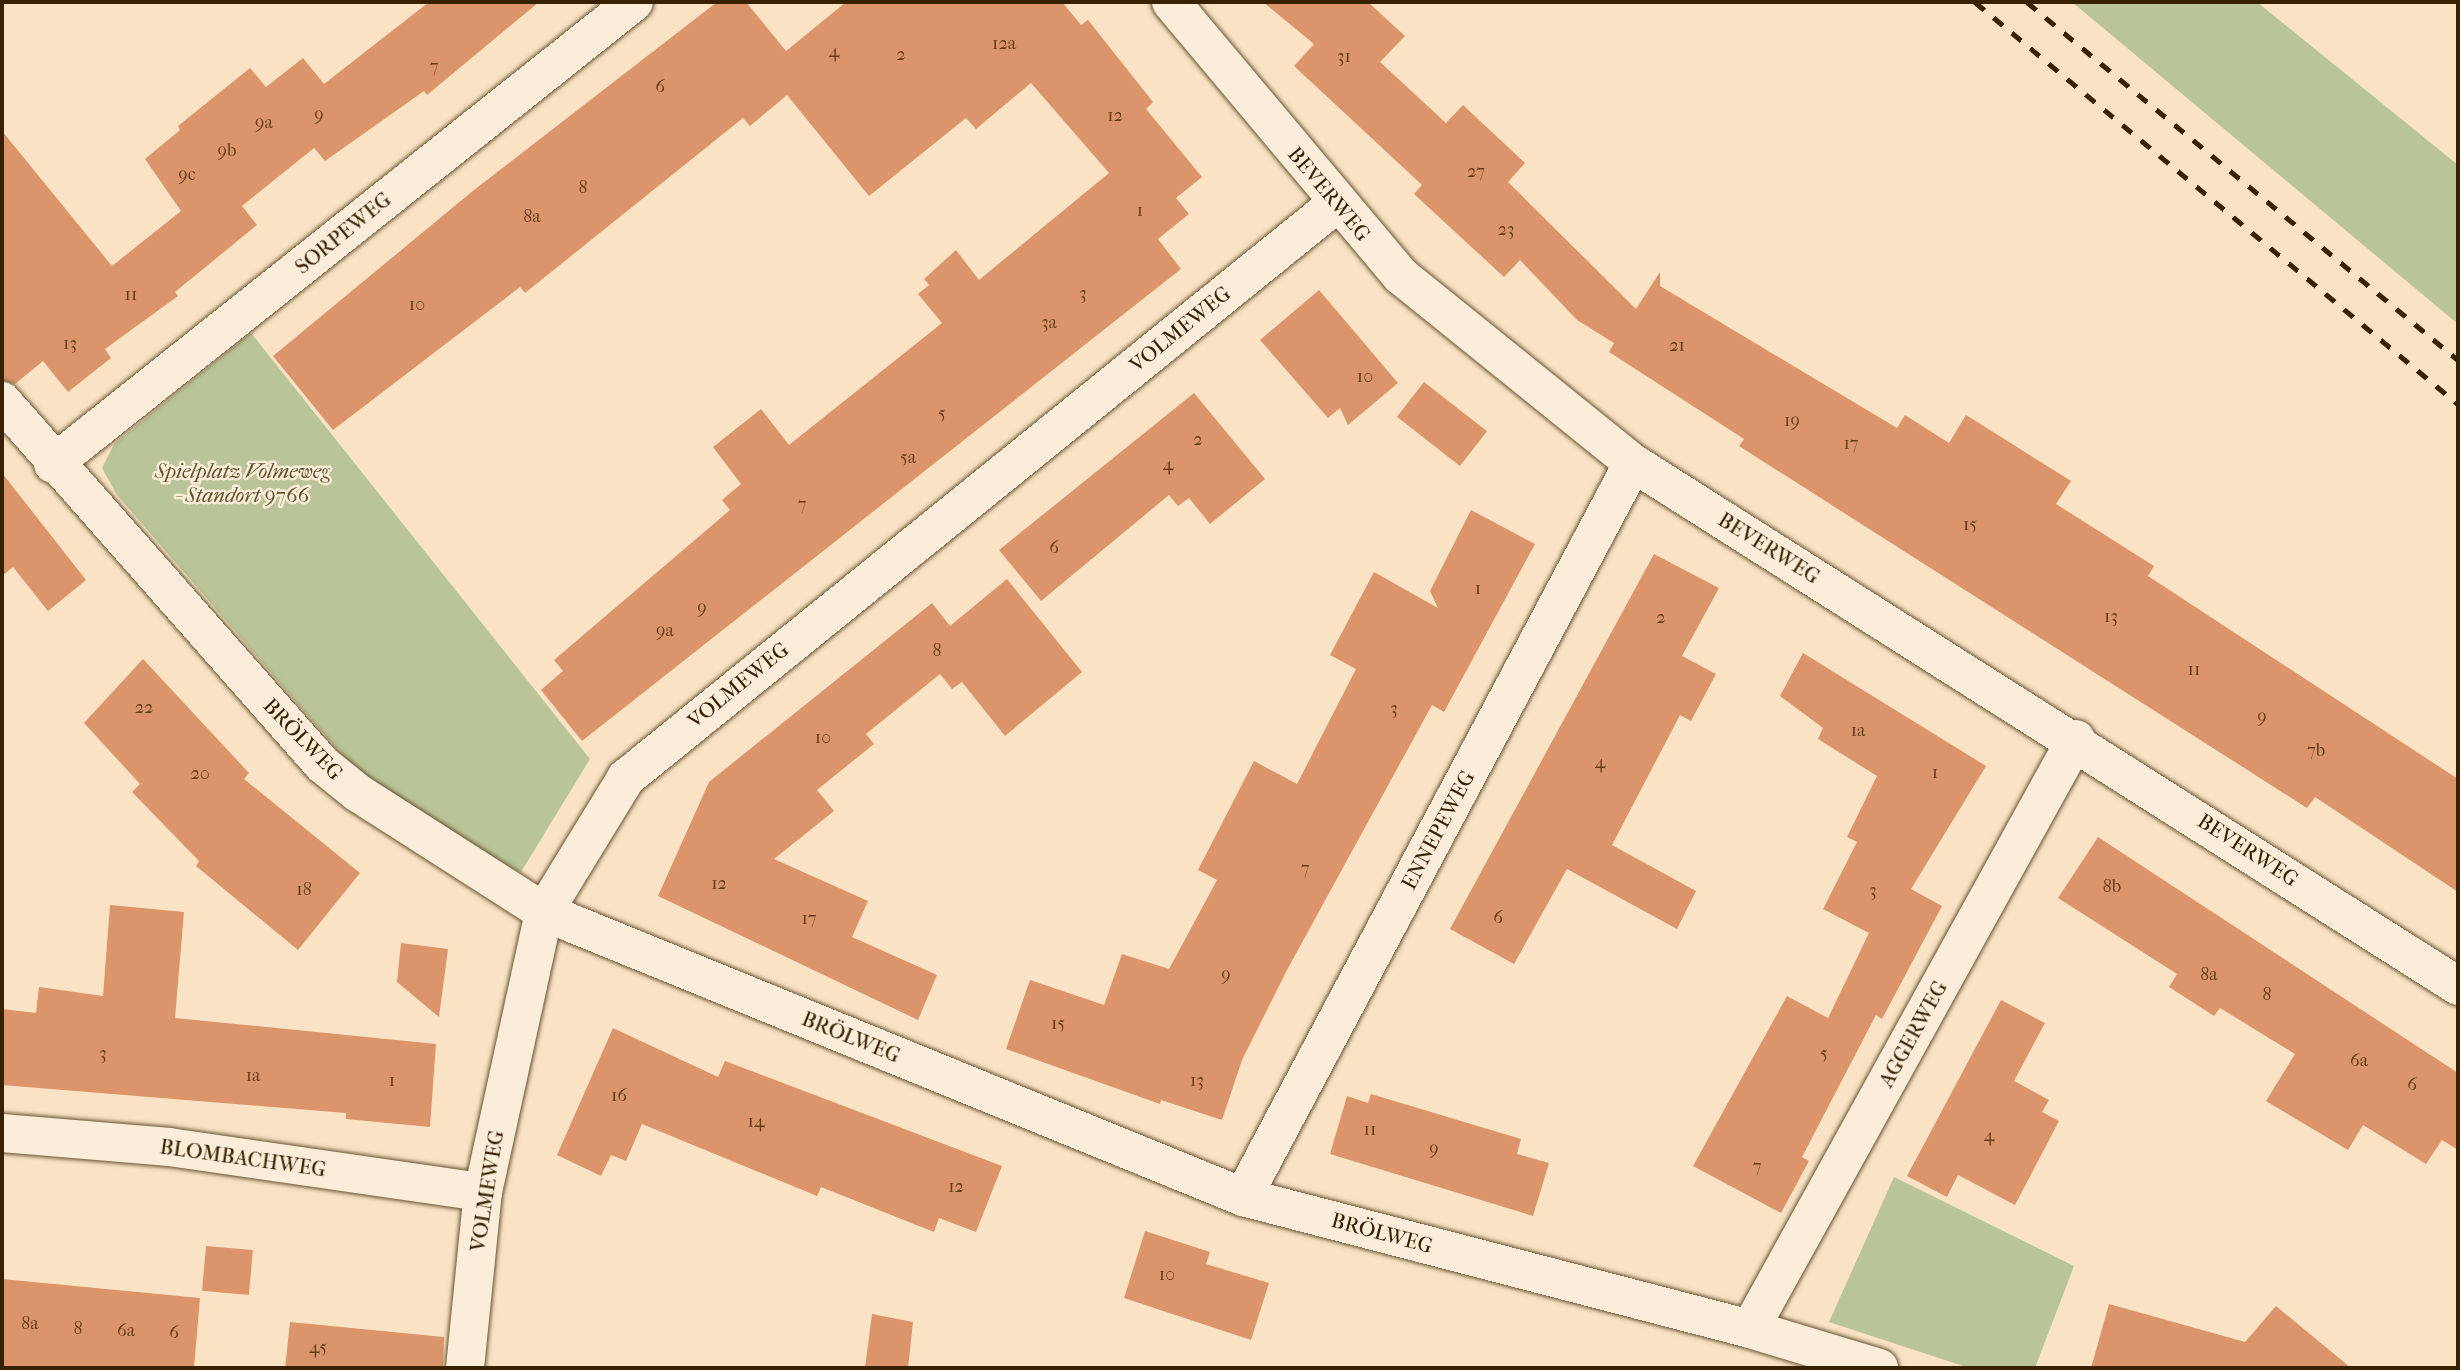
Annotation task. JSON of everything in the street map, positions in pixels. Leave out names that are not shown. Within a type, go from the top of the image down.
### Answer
[{"type":"street","name":"SORPEWEG","points":[[53,464],[634,2]]},
{"type":"street","name":"BEVERWEG","points":[[1171,2],[1335,204],[1401,276],[1633,463],[2076,739],[2458,986]]},
{"type":"street","name":"VOLMEWEG","points":[[465,1368],[483,1192],[544,912],[602,812],[650,756],[1335,204]]},
{"type":"street","name":"BRÖLWEG","points":[[2,401],[53,464],[322,764],[544,912],[1243,1197],[1750,1329],[1879,1368]]},
{"type":"street","name":"ENNEPEWEG","points":[[1243,1197],[1633,463]]},
{"type":"street","name":"AGGERWEG","points":[[1750,1329],[2076,739]]},
{"type":"street","name":"BLOMBACHWEG","points":[[2,1133],[169,1147],[483,1192]]},
{"type":"green space","points":[[2072,2],[2257,2],[2458,165],[2458,324]]},
{"type":"green space","name":"Spielplatz Volmeweg - Standort 9766","points":[[251,333],[590,759],[521,872],[499,864],[365,781],[117,495],[102,468],[114,444]]},
{"type":"green space","points":[[1894,1177],[2074,1266],[2035,1368],[1969,1368],[1829,1322]]},
{"type":"building","points":[[429,2],[539,2],[427,95],[424,91],[325,161],[314,148],[242,206],[257,225],[175,292],[178,296],[105,349],[111,358],[68,392],[43,361],[15,384],[2,380],[2,131],[112,266],[181,211],[145,159],[180,130],[178,126],[250,68],[266,87],[303,58],[324,84]]},
{"type":"building","points":[[717,2],[746,2],[786,51],[846,2],[1062,2],[1081,25],[1088,20],[1153,102],[1146,109],[1202,177],[1176,198],[1189,214],[1158,239],[1181,269],[582,741],[541,690],[563,671],[554,660],[730,510],[722,500],[741,484],[713,447],[761,409],[789,445],[942,323],[918,294],[929,285],[924,279],[956,250],[979,280],[1109,173],[1031,83],[976,129],[966,118],[869,196],[787,95],[750,126],[743,118],[525,293],[520,287],[333,430],[273,356],[474,190]]},
{"type":"building","points":[[1263,2],[1368,2],[1405,36],[1380,62],[1446,123],[1463,105],[1525,163],[1508,182],[1636,309],[1660,272],[1660,286],[1897,428],[1905,415],[1949,443],[1966,415],[2071,481],[2056,504],[2154,566],[2148,576],[2458,779],[2458,892],[2315,797],[2307,808],[1739,446],[1744,439],[1609,352],[1614,343],[1577,320],[1520,260],[1504,277],[1414,194],[1422,185],[1294,66],[1314,44]]},
{"type":"building","points":[[1319,290],[1398,383],[1348,425],[1340,408],[1328,418],[1260,340]]},
{"type":"building","points":[[1424,382],[1487,431],[1460,466],[1397,417]]},
{"type":"building","points":[[1194,393],[1265,479],[1210,524],[1189,498],[1178,506],[1169,495],[1041,601],[999,550]]},
{"type":"building","points":[[2,473],[86,580],[48,611],[13,567],[2,576]]},
{"type":"building","points":[[1471,510],[1535,544],[1444,712],[1432,705],[1287,970],[1242,1060],[1222,1120],[1161,1100],[1160,1104],[1006,1049],[1030,980],[1104,1005],[1122,954],[1169,969],[1217,880],[1198,870],[1254,761],[1297,784],[1356,669],[1330,655],[1374,572],[1438,608],[1430,591]]},
{"type":"building","points":[[1654,554],[1719,588],[1682,656],[1716,674],[1691,721],[1680,715],[1612,845],[1696,891],[1677,929],[1567,869],[1514,964],[1450,929]]},
{"type":"building","points":[[1007,579],[1082,672],[1005,736],[962,682],[952,689],[940,674],[866,734],[874,744],[817,790],[834,811],[774,859],[868,901],[852,937],[937,975],[918,1020],[658,896],[709,782],[932,603],[950,626]]},
{"type":"building","points":[[1803,653],[1986,766],[1911,889],[1942,906],[1882,1019],[1876,1015],[1802,1157],[1809,1161],[1781,1213],[1693,1166],[1787,996],[1828,1018],[1869,933],[1823,909],[1857,842],[1847,837],[1877,776],[1818,739],[1823,728],[1780,696]]},
{"type":"building","points":[[143,659],[249,773],[244,779],[360,873],[298,950],[196,866],[199,861],[132,792],[140,784],[84,723]]},
{"type":"building","points":[[2098,837],[2458,1073],[2458,1150],[2442,1140],[2426,1164],[2363,1125],[2348,1150],[2266,1101],[2295,1054],[2220,1008],[2214,1016],[2169,987],[2177,974],[2058,898]]},
{"type":"building","points":[[110,905],[184,912],[175,1018],[436,1044],[430,1127],[346,1119],[346,1113],[2,1085],[2,1009],[36,1013],[39,987],[103,996]]},
{"type":"building","points":[[401,943],[448,949],[439,1017],[397,982]]},
{"type":"building","points":[[2001,1000],[2045,1023],[2014,1081],[2049,1100],[2042,1112],[2059,1121],[2015,1205],[1958,1175],[1947,1197],[1907,1176]]},
{"type":"building","points":[[613,1028],[718,1077],[725,1061],[1002,1166],[976,1232],[939,1218],[934,1232],[821,1187],[817,1196],[642,1124],[626,1161],[611,1155],[601,1176],[557,1155]]},
{"type":"building","points":[[1371,1094],[1521,1139],[1517,1154],[1549,1163],[1533,1216],[1330,1154],[1347,1096],[1368,1103]]},
{"type":"building","points":[[1145,1231],[1210,1252],[1206,1264],[1269,1283],[1251,1340],[1124,1298]]},
{"type":"building","points":[[206,1246],[253,1250],[249,1295],[202,1291]]},
{"type":"building","points":[[2,1279],[200,1298],[194,1368],[2,1368]]},
{"type":"building","points":[[2109,1304],[2245,1342],[2276,1306],[2351,1368],[2091,1368]]},
{"type":"building","points":[[872,1314],[913,1322],[908,1368],[865,1368]]},
{"type":"building","points":[[290,1322],[444,1337],[443,1368],[285,1368]]},
{"type":"railway","points":[[1975,2],[2458,404]]},
{"type":"railway","points":[[2027,2],[2458,360]]}]
